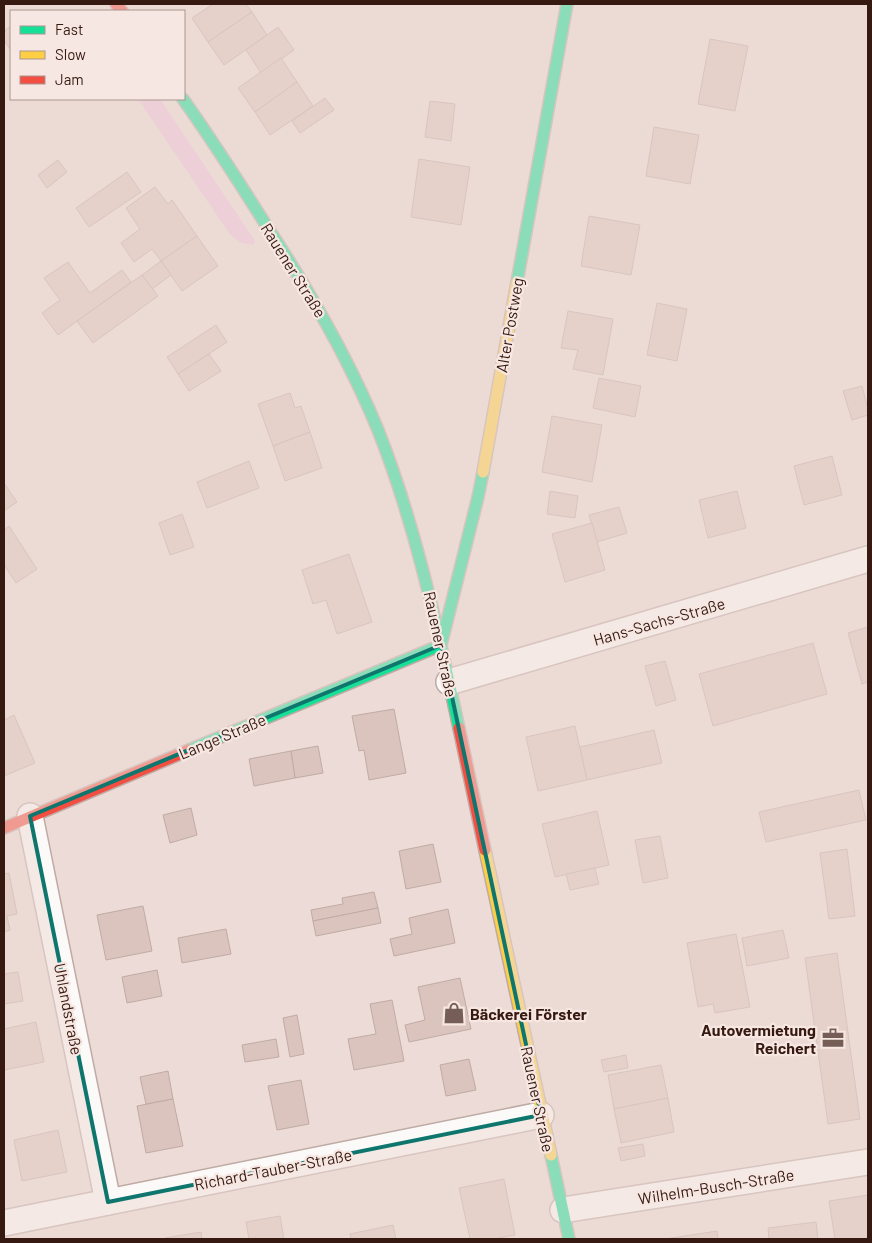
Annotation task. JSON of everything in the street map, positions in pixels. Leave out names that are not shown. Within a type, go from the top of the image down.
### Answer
[{"type":"main road","name":"Alter Postweg","points":[[441,645],[478,497],[567,4]]},
{"type":"main road","name":"Rauener Straße","points":[[184,100],[232,171],[312,296],[348,362],[372,415],[409,518],[426,577],[569,1239]]},
{"type":"main road","name":"Lange Straße","points":[[4,828],[441,645]]},
{"type":"street","name":"Hans-Sachs-Straße","points":[[449,682],[868,559]]},
{"type":"street","name":"Uhlandstraße","points":[[30,816],[108,1202]]},
{"type":"street","name":"Richard-Tauber-Straße","points":[[4,1222],[541,1115]]},
{"type":"street","name":"Wilhelm-Busch-Straße","points":[[563,1210],[868,1162]]},
{"type":"highlighted area","points":[[441,645],[541,1115],[108,1202],[30,816]]},
{"type":"shaded area","points":[[139,100],[161,100],[255,241],[253,245],[239,242],[229,233]]},
{"type":"building","points":[[213,4],[246,4],[252,12],[208,42],[192,18]]},
{"type":"building","points":[[252,12],[267,35],[224,65],[208,42]]},
{"type":"building","points":[[10,27],[10,49],[4,40],[4,31]]},
{"type":"building","points":[[278,27],[294,50],[261,73],[246,50]]},
{"type":"building","points":[[710,39],[748,46],[735,111],[698,104]]},
{"type":"building","points":[[281,58],[297,82],[255,112],[238,88]]},
{"type":"building","points":[[297,82],[313,106],[270,135],[255,112]]},
{"type":"building","points":[[325,98],[334,110],[300,133],[292,121]]},
{"type":"building","points":[[430,101],[455,104],[451,141],[425,137]]},
{"type":"building","points":[[654,127],[699,135],[690,184],[646,176]]},
{"type":"building","points":[[419,159],[470,167],[461,225],[411,217]]},
{"type":"building","points":[[58,160],[67,172],[47,188],[38,175]]},
{"type":"building","points":[[127,172],[141,192],[89,227],[76,208]]},
{"type":"building","points":[[155,187],[168,204],[172,200],[197,236],[161,261],[152,249],[134,262],[121,243],[140,229],[126,208]]},
{"type":"building","points":[[589,216],[640,225],[631,275],[581,266]]},
{"type":"building","points":[[197,236],[218,266],[182,291],[161,261]]},
{"type":"building","points":[[161,261],[171,275],[152,289],[142,275]]},
{"type":"building","points":[[68,262],[90,293],[122,270],[131,282],[58,335],[42,313],[60,300],[44,278]]},
{"type":"building","points":[[142,275],[158,296],[93,343],[77,321]]},
{"type":"building","points":[[657,303],[687,309],[677,361],[647,355]]},
{"type":"building","points":[[568,311],[613,319],[603,375],[573,369],[578,350],[561,348]]},
{"type":"building","points":[[216,325],[227,342],[178,374],[167,357]]},
{"type":"building","points":[[209,354],[221,371],[189,391],[178,374]]},
{"type":"building","points":[[599,378],[641,386],[635,417],[593,408]]},
{"type":"building","points":[[862,386],[868,415],[852,420],[843,391]]},
{"type":"building","points":[[290,393],[295,408],[301,406],[310,432],[273,446],[258,404]]},
{"type":"building","points":[[552,416],[602,425],[592,482],[542,472]]},
{"type":"building","points":[[310,432],[322,468],[285,481],[273,446]]},
{"type":"building","points":[[832,456],[842,495],[804,505],[794,466]]},
{"type":"building","points":[[249,461],[259,488],[207,508],[197,482]]},
{"type":"building","points":[[4,483],[17,502],[4,511]]},
{"type":"building","points":[[550,491],[578,496],[575,518],[547,514]]},
{"type":"building","points":[[737,491],[746,528],[708,538],[699,500]]},
{"type":"building","points":[[619,507],[627,533],[597,542],[589,515]]},
{"type":"building","points":[[182,514],[194,547],[170,555],[159,523]]},
{"type":"building","points":[[592,523],[605,570],[565,582],[552,534]]},
{"type":"building","points":[[9,526],[37,569],[16,583],[4,565],[4,530]]},
{"type":"building","points":[[349,554],[372,622],[337,634],[326,600],[313,604],[302,570]]},
{"type":"building","points":[[868,627],[868,682],[862,684],[848,633]]},
{"type":"building","points":[[813,643],[827,694],[713,726],[699,674]]},
{"type":"building","points":[[665,661],[676,700],[656,706],[645,666]]},
{"type":"building","points":[[394,709],[406,773],[369,780],[364,750],[359,751],[352,716]]},
{"type":"building","points":[[14,715],[35,763],[4,776],[4,720]]},
{"type":"building","points":[[575,726],[587,780],[538,791],[526,737]]},
{"type":"building","points":[[654,730],[662,763],[587,780],[580,747]]},
{"type":"building","points":[[318,746],[323,773],[295,778],[291,751]]},
{"type":"building","points":[[291,751],[295,778],[254,786],[249,759]]},
{"type":"building","points":[[859,790],[866,820],[766,842],[759,812]]},
{"type":"building","points":[[191,808],[197,835],[170,843],[163,815]]},
{"type":"building","points":[[597,811],[609,865],[555,877],[542,824]]},
{"type":"building","points":[[660,836],[668,878],[643,883],[635,840]]},
{"type":"building","points":[[433,844],[441,882],[406,889],[399,851]]},
{"type":"building","points":[[847,849],[855,916],[829,919],[820,853]]},
{"type":"building","points":[[595,868],[599,884],[570,890],[566,874]]},
{"type":"building","points":[[9,873],[17,914],[7,916],[10,930],[4,932],[4,874]]},
{"type":"building","points":[[374,892],[378,908],[313,921],[311,910],[343,904],[342,898]]},
{"type":"building","points":[[143,906],[152,951],[106,960],[97,915]]},
{"type":"building","points":[[378,908],[381,923],[316,936],[313,921]]},
{"type":"building","points":[[448,909],[455,943],[394,956],[390,939],[412,934],[409,918]]},
{"type":"building","points":[[226,929],[231,954],[182,963],[178,938]]},
{"type":"building","points":[[783,930],[789,958],[747,966],[742,938]]},
{"type":"building","points":[[736,934],[750,1007],[715,1013],[713,1004],[698,1007],[687,943]]},
{"type":"building","name":"Autovermietung Reichert","points":[[837,953],[860,1119],[828,1124],[805,958]]},
{"type":"building","points":[[157,970],[162,996],[127,1003],[122,977]]},
{"type":"building","points":[[18,972],[23,1001],[4,1004],[4,974]]},
{"type":"building","points":[[460,978],[471,1029],[409,1042],[405,1025],[425,1020],[418,987]]},
{"type":"building","points":[[392,1000],[404,1061],[354,1070],[348,1039],[376,1034],[370,1004]]},
{"type":"building","points":[[297,1015],[304,1054],[290,1057],[283,1018]]},
{"type":"building","points":[[36,1022],[44,1062],[4,1070],[4,1029]]},
{"type":"building","points":[[276,1039],[279,1057],[245,1062],[242,1045]]},
{"type":"building","points":[[626,1055],[628,1068],[604,1072],[601,1060]]},
{"type":"building","points":[[469,1059],[476,1090],[446,1096],[440,1065]]},
{"type":"building","points":[[661,1065],[668,1098],[614,1109],[608,1075]]},
{"type":"building","points":[[168,1071],[173,1099],[146,1104],[140,1077]]},
{"type":"building","points":[[301,1080],[309,1124],[277,1130],[268,1086]]},
{"type":"building","points":[[668,1098],[674,1132],[621,1143],[614,1109]]},
{"type":"building","points":[[173,1099],[183,1146],[146,1153],[137,1106]]},
{"type":"building","points":[[58,1130],[67,1172],[22,1181],[14,1140]]},
{"type":"building","points":[[643,1144],[645,1156],[621,1161],[618,1148]]},
{"type":"building","points":[[504,1179],[515,1235],[493,1239],[470,1239],[459,1188]]},
{"type":"building","points":[[868,1195],[868,1239],[835,1239],[829,1201]]},
{"type":"building","points":[[280,1216],[284,1239],[249,1239],[246,1222]]},
{"type":"building","points":[[816,1222],[818,1239],[769,1239],[768,1228]]},
{"type":"building","points":[[393,1225],[396,1239],[351,1239],[350,1234]]},
{"type":"building","points":[[717,1231],[718,1239],[665,1239]]},
{"type":"building","points":[[201,1232],[202,1239],[165,1239],[165,1238]]},
{"type":"traffic: fast","points":[[517,282],[567,4]]},
{"type":"traffic: fast","points":[[184,100],[225,161],[327,324],[354,376],[378,430],[415,540],[459,728]]},
{"type":"traffic: fast","points":[[189,750],[441,645],[483,472]]},
{"type":"traffic: fast","points":[[551,1155],[569,1239]]},
{"type":"traffic: slow","points":[[483,472],[517,282]]},
{"type":"traffic: slow","points":[[485,850],[551,1155]]},
{"type":"traffic: jam","points":[[116,4],[121,10]]},
{"type":"traffic: jam","points":[[459,728],[485,850]]},
{"type":"traffic: jam","points":[[4,828],[189,750]]},
{"type":"place","name":"Bäckerei Förster","points":[[454,1013]]},
{"type":"place","name":"Autovermietung Reichert","points":[[833,1038]]}]
